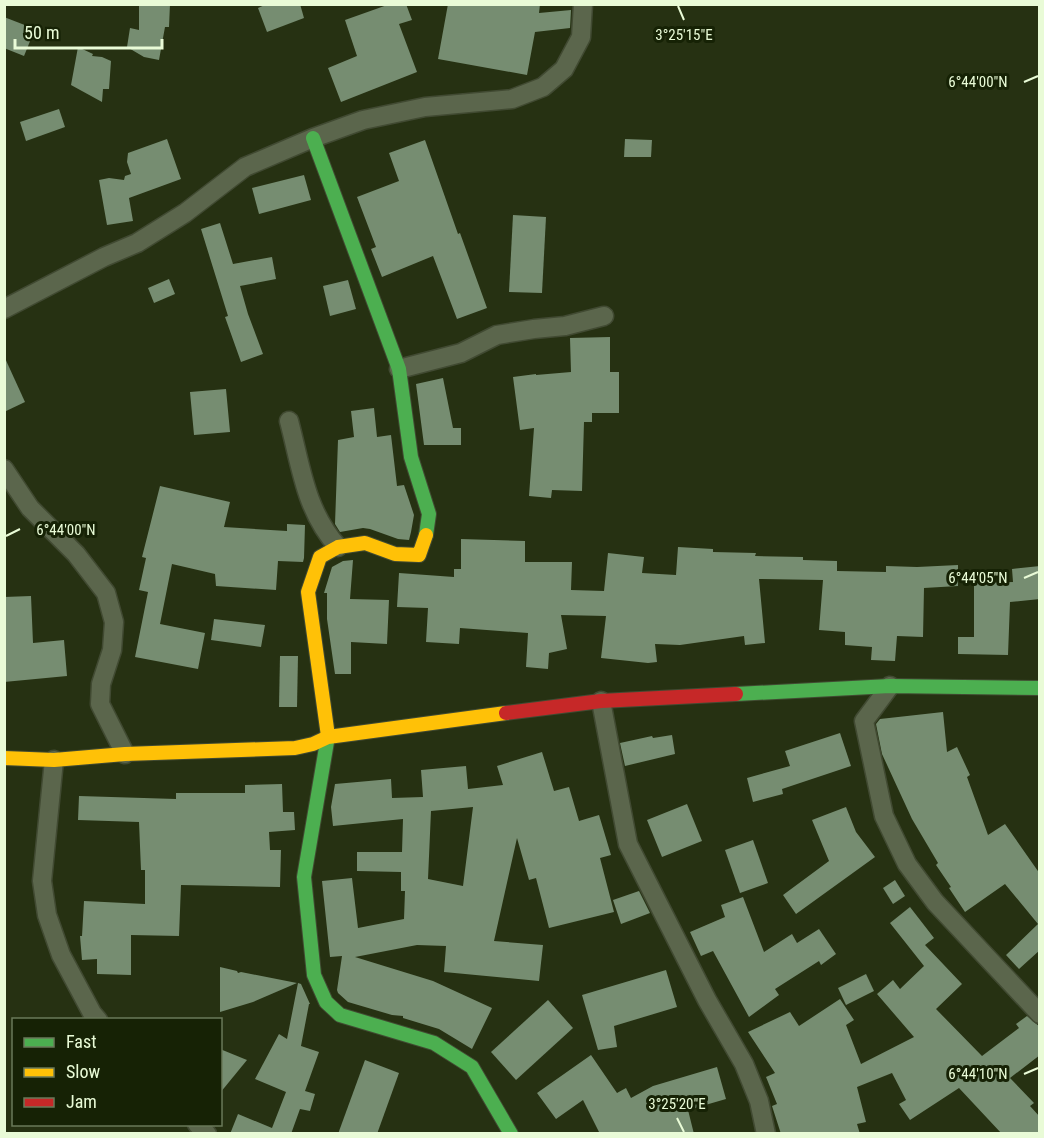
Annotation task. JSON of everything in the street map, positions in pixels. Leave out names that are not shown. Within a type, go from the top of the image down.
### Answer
[{"type":"street","points":[[4,309],[136,243],[185,213],[245,167],[313,138],[363,120],[425,106],[512,99],[543,87],[564,69],[581,37],[583,4]]},
{"type":"street","points":[[313,138],[399,369],[411,457],[429,514],[426,536],[419,555],[395,554],[365,543],[338,547],[320,557],[308,592],[328,737],[304,877],[314,975],[326,1002],[340,1015],[434,1043],[472,1067],[511,1134]]},
{"type":"street","points":[[399,369],[461,353],[497,335],[565,326],[604,316]]},
{"type":"street","points":[[289,421],[307,496],[327,535],[338,547]]},
{"type":"street","points":[[4,469],[30,508],[76,554],[106,593],[114,622],[111,650],[101,684],[100,704],[125,754]]},
{"type":"street","points":[[890,686],[864,721],[884,816],[907,864],[935,902],[1040,1014]]},
{"type":"street","points":[[4,758],[54,760],[125,754],[295,748],[313,744],[328,737],[601,702],[890,686],[1040,688]]},
{"type":"street","points":[[601,702],[628,844],[707,999],[744,1064],[759,1101],[766,1134]]},
{"type":"street","points":[[54,760],[42,881],[47,915],[61,955],[96,1018]]},
{"type":"building","points":[[139,4],[170,4],[169,27],[165,27],[159,60],[144,57],[127,47],[130,28],[139,30]]},
{"type":"building","points":[[267,4],[300,4],[304,18],[267,32],[258,8]]},
{"type":"building","points":[[390,4],[406,4],[412,20],[399,24],[417,72],[341,102],[328,68],[357,56],[345,20]]},
{"type":"building","points":[[448,4],[540,4],[539,13],[571,10],[570,28],[535,32],[527,75],[438,59]]},
{"type":"building","points":[[4,17],[35,29],[24,56],[4,48]]},
{"type":"building","points":[[78,47],[93,54],[92,56],[111,61],[109,89],[103,89],[102,102],[71,85]]},
{"type":"building","points":[[59,109],[65,127],[26,141],[20,122]]},
{"type":"building","points":[[167,139],[181,179],[129,198],[133,221],[107,225],[99,180],[109,178],[124,180],[125,176],[131,174],[127,162],[128,153]]},
{"type":"building","points":[[625,139],[652,140],[651,157],[624,157]]},
{"type":"building","points":[[425,140],[487,308],[457,319],[433,256],[382,277],[371,249],[376,247],[357,197],[399,181],[389,153]]},
{"type":"building","points":[[304,175],[311,200],[259,214],[252,188]]},
{"type":"building","points":[[513,215],[546,217],[542,293],[509,292]]},
{"type":"building","points":[[220,223],[233,264],[272,257],[276,279],[240,286],[263,354],[241,362],[225,317],[228,316],[201,229]]},
{"type":"building","points":[[169,279],[175,294],[154,303],[148,288]]},
{"type":"building","points":[[348,280],[356,309],[330,316],[323,286]]},
{"type":"building","points":[[610,337],[610,372],[619,372],[619,413],[592,413],[592,422],[584,422],[582,491],[552,490],[551,498],[529,496],[534,428],[520,430],[513,377],[571,372],[570,338]]},
{"type":"building","points":[[4,356],[25,402],[4,412]]},
{"type":"building","points":[[443,378],[453,428],[461,428],[461,445],[424,445],[416,384]]},
{"type":"building","points":[[226,389],[230,432],[194,435],[190,392]]},
{"type":"building","points":[[374,408],[377,437],[391,435],[397,486],[404,485],[414,515],[409,540],[398,539],[363,528],[340,532],[335,524],[338,440],[354,437],[351,411]]},
{"type":"building","points":[[160,486],[230,502],[224,527],[287,531],[287,524],[305,525],[303,562],[278,561],[276,590],[216,586],[215,574],[172,564],[160,624],[205,633],[198,669],[135,657],[148,592],[139,590],[146,558],[142,557]]},
{"type":"building","points":[[461,539],[525,541],[525,562],[572,562],[571,590],[604,591],[608,553],[644,557],[642,573],[676,575],[678,547],[713,549],[713,552],[756,553],[755,556],[803,557],[803,560],[837,561],[837,571],[886,572],[886,566],[958,565],[958,586],[924,588],[923,637],[897,636],[895,661],[871,660],[872,647],[845,645],[845,632],[819,630],[823,580],[759,579],[765,643],[745,645],[744,636],[680,645],[655,644],[657,662],[648,663],[601,658],[606,616],[561,615],[567,649],[549,653],[548,669],[526,667],[528,633],[460,628],[459,644],[426,642],[428,608],[397,607],[399,573],[454,577],[454,569],[461,569]]},
{"type":"building","points":[[353,560],[350,599],[389,600],[387,644],[351,642],[351,674],[335,674],[327,619],[327,593],[324,593],[332,567],[343,561]]},
{"type":"building","points":[[1040,566],[1040,599],[1010,602],[1008,655],[958,654],[958,637],[974,637],[974,583],[1013,582],[1012,569]]},
{"type":"building","points":[[31,596],[33,643],[64,640],[67,676],[4,682],[4,597]]},
{"type":"building","points":[[214,619],[265,625],[261,647],[211,640]]},
{"type":"building","points":[[280,656],[298,656],[297,707],[279,707]]},
{"type":"building","points":[[943,712],[947,752],[957,747],[970,775],[967,777],[988,835],[1005,824],[1040,874],[1040,950],[1019,969],[1006,955],[1038,924],[1005,884],[965,912],[936,865],[938,863],[912,819],[882,754],[876,724],[880,719]]},
{"type":"building","points":[[840,733],[851,766],[782,789],[783,794],[753,802],[747,778],[790,766],[785,751]]},
{"type":"building","points":[[672,735],[675,754],[625,766],[620,743],[652,736],[653,738]]},
{"type":"building","points":[[542,752],[554,791],[569,787],[579,821],[599,815],[611,855],[600,858],[614,912],[549,928],[536,878],[529,880],[517,838],[494,941],[543,945],[539,981],[444,972],[446,946],[417,945],[355,957],[433,981],[492,1008],[472,1049],[439,1029],[403,1018],[403,1016],[348,1002],[338,993],[342,956],[330,957],[322,881],[352,878],[358,928],[404,919],[405,891],[401,891],[401,872],[357,871],[357,852],[402,852],[403,819],[333,826],[331,807],[335,784],[391,779],[392,798],[423,797],[421,770],[466,766],[468,789],[503,785],[497,766]],"holes":[[[473,807],[463,886],[428,879],[431,811]]]},
{"type":"building","points":[[282,784],[283,812],[294,812],[295,830],[269,832],[270,850],[281,850],[280,887],[181,885],[179,936],[131,935],[131,975],[97,974],[97,959],[82,960],[80,936],[82,936],[84,901],[145,904],[145,870],[141,870],[139,822],[78,820],[79,796],[176,799],[176,793],[245,793],[245,785]]},
{"type":"building","points":[[687,804],[702,841],[662,857],[647,820]]},
{"type":"building","points":[[846,807],[856,832],[875,857],[796,914],[783,895],[829,861],[812,820]]},
{"type":"building","points":[[753,840],[768,883],[740,893],[725,850]]},
{"type":"building","points":[[895,880],[905,896],[893,904],[883,888]]},
{"type":"building","points":[[639,891],[650,913],[621,924],[613,900]]},
{"type":"building","points":[[743,897],[764,952],[792,934],[797,943],[819,929],[836,954],[821,965],[819,961],[775,989],[779,995],[749,1017],[713,951],[701,956],[690,932],[725,917],[721,905]]},
{"type":"building","points":[[910,907],[934,938],[925,945],[962,984],[936,1009],[982,1056],[1019,1028],[1016,1024],[1027,1016],[1040,1027],[1040,1055],[1010,1078],[1034,1103],[1030,1106],[1040,1117],[1040,1134],[1002,1134],[959,1088],[910,1120],[899,1104],[906,1100],[892,1073],[857,1087],[866,1122],[857,1124],[860,1134],[781,1134],[772,1106],[777,1104],[766,1077],[775,1073],[748,1032],[790,1012],[799,1026],[840,999],[854,1020],[846,1025],[861,1064],[914,1037],[877,994],[893,980],[900,989],[924,966],[890,923]]},
{"type":"building","points":[[220,967],[238,973],[297,983],[253,1002],[220,1012]]},
{"type":"building","points":[[666,970],[677,1007],[614,1026],[617,1047],[598,1050],[582,995]]},
{"type":"building","points":[[866,974],[874,991],[846,1005],[838,988]]},
{"type":"building","points":[[298,983],[301,984],[310,1004],[301,1046],[319,1052],[305,1091],[315,1094],[310,1111],[300,1109],[291,1134],[230,1134],[238,1114],[272,1128],[286,1092],[255,1079],[279,1034],[287,1039]]},
{"type":"building","points":[[548,1000],[573,1028],[516,1080],[491,1052]]},
{"type":"building","points":[[222,1050],[247,1060],[222,1091]]},
{"type":"building","points":[[591,1055],[617,1093],[626,1088],[631,1098],[653,1086],[717,1067],[726,1099],[688,1110],[694,1134],[600,1134],[583,1100],[556,1119],[537,1093]]},
{"type":"building","points":[[365,1060],[399,1073],[377,1134],[338,1134]]},
{"type":"traffic: fast","points":[[313,138],[399,369],[411,457],[429,514],[426,535]]},
{"type":"traffic: fast","points":[[736,694],[890,686],[1040,688]]},
{"type":"traffic: fast","points":[[328,736],[304,877],[314,975],[326,1002],[340,1015],[434,1043],[472,1067],[511,1134]]},
{"type":"traffic: slow","points":[[328,736],[308,592],[320,557],[338,547],[365,543],[395,554],[419,555],[426,535]]},
{"type":"traffic: slow","points":[[4,758],[54,760],[125,754],[295,748],[313,744],[328,737],[506,713]]},
{"type":"traffic: jam","points":[[506,713],[601,701],[736,694]]}]
